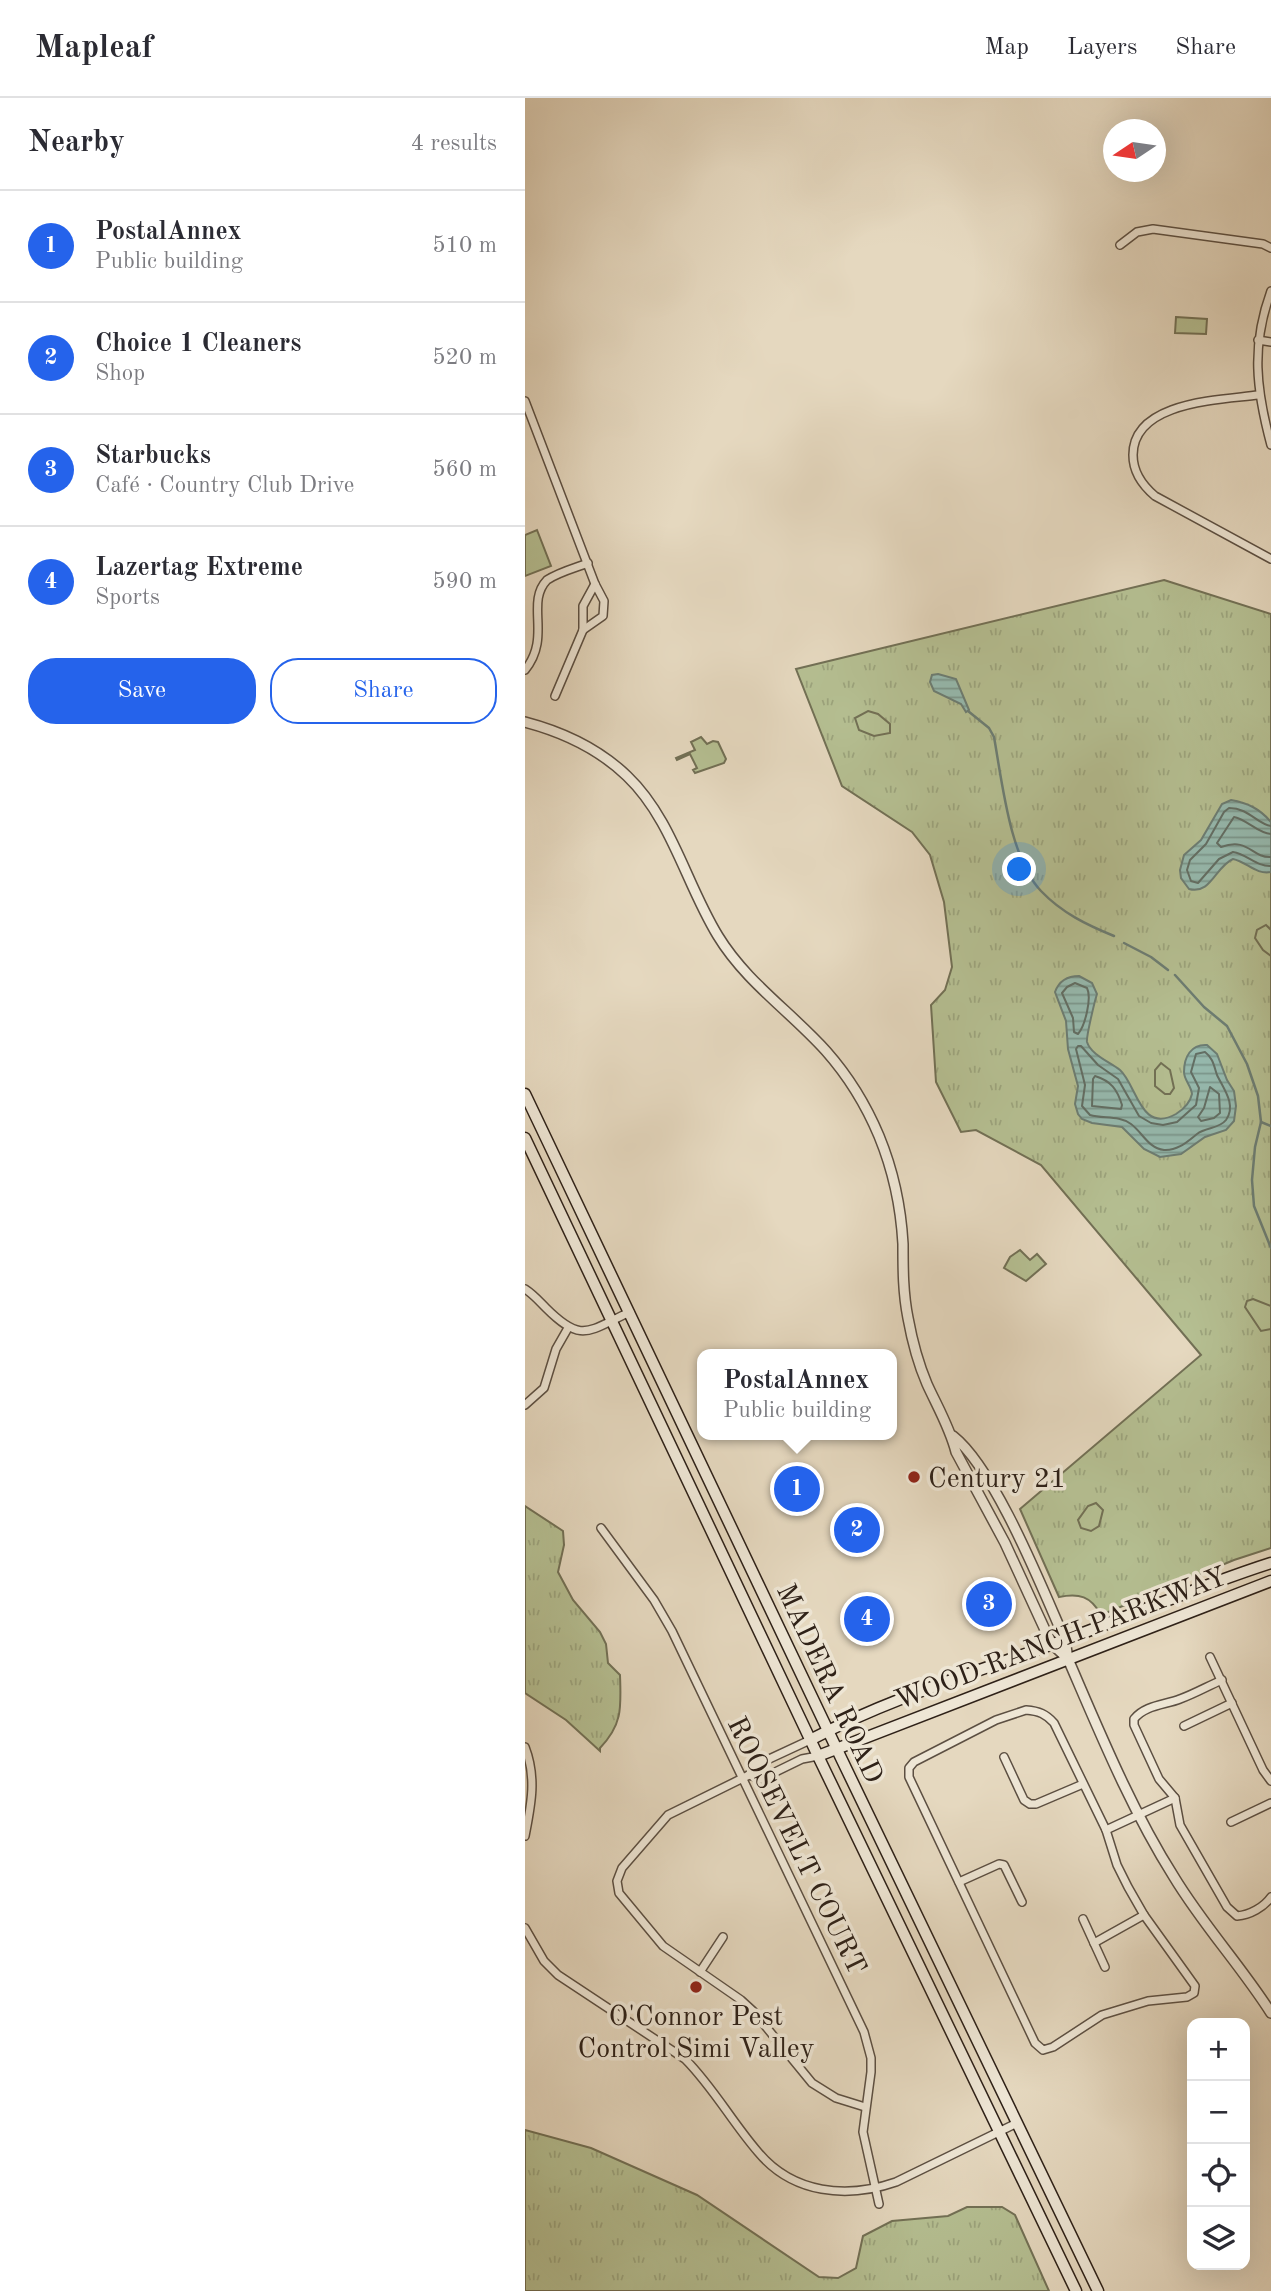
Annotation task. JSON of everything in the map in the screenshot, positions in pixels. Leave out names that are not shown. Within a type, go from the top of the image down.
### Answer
[{"type":"main road","name":"MADERA ROAD","points":[[525,1094],[1098,2291]]},
{"type":"main road","name":"MADERA ROAD","points":[[525,1138],[810,1740],[1076,2291]]},
{"type":"main road","name":"WOOD RANCH PARKWAY","points":[[810,1740],[949,1679],[1065,1640],[1271,1563]]},
{"type":"main road","name":"WOOD RANCH PARKWAY","points":[[818,1756],[1271,1581]]},
{"type":"street","points":[[1120,245],[1137,232],[1153,229],[1263,244],[1271,248]]},
{"type":"street","points":[[1271,291],[1258,340],[1258,395],[1271,445]]},
{"type":"street","points":[[1258,340],[1271,342]]},
{"type":"street","points":[[1258,395],[1185,406],[1151,419],[1139,432],[1133,455],[1140,480],[1155,496],[1271,559]]},
{"type":"street","points":[[525,401],[595,584],[604,601],[605,612],[599,620],[583,629]]},
{"type":"street","points":[[525,670],[535,650],[536,634],[530,611],[538,589],[554,576],[588,563]]},
{"type":"street","points":[[555,695],[583,629],[583,606],[595,584]]},
{"type":"street","points":[[525,722],[564,734],[588,746],[628,777],[656,812],[705,913],[734,958],[759,987],[825,1049],[858,1093],[881,1139],[896,1191],[903,1244],[903,1288],[907,1317],[925,1380],[952,1436],[956,1452],[1005,1543],[1052,1644],[1068,1659]]},
{"type":"street","points":[[525,1289],[568,1328],[583,1331],[630,1312]]},
{"type":"street","points":[[525,1405],[544,1388],[556,1349],[568,1328]]},
{"type":"street","points":[[952,1436],[963,1444],[1002,1504],[1065,1640],[1068,1659],[1121,1779],[1173,1876],[1271,2013]]},
{"type":"street","name":"ROOSEVELT COURT","points":[[601,1528],[664,1616],[746,1776],[864,2032],[871,2058],[865,2107],[865,2141],[879,2204]]},
{"type":"street","points":[[1210,1657],[1263,1770],[1271,1781]]},
{"type":"street","points":[[1222,1680],[1179,1700],[1161,1703],[1137,1714],[1134,1725],[1159,1779],[1175,1798],[1180,1825],[1227,1907],[1237,1916],[1245,1915],[1265,1905],[1271,1897]]},
{"type":"street","points":[[1184,1726],[1232,1703]]},
{"type":"street","points":[[1036,1710],[1047,1715],[1054,1723],[1083,1784],[1106,1830],[1118,1865],[1144,1915],[1191,1979],[1195,1986],[1194,1993],[1187,1997],[1148,2001],[1102,2015],[1053,2047],[1043,2050],[1035,2043],[909,1777],[909,1768],[914,1762],[996,1720],[1016,1712],[1036,1710]]},
{"type":"street","name":"WOOD RANCH PARKWAY","points":[[700,1972],[670,1953],[623,1899],[617,1886],[622,1868],[669,1815],[746,1776],[754,1766],[810,1740]]},
{"type":"street","points":[[525,1748],[533,1784],[525,1836]]},
{"type":"street","name":"WOOD RANCH PARKWAY","points":[[746,1776],[761,1779],[802,1759],[818,1756]]},
{"type":"street","points":[[1004,1757],[1024,1800],[1030,1804],[1083,1784]]},
{"type":"street","points":[[1106,1830],[1175,1798]]},
{"type":"street","points":[[1231,1822],[1271,1803]]},
{"type":"street","points":[[959,1882],[999,1864],[1004,1866],[1022,1902]]},
{"type":"street","points":[[1094,1943],[1144,1915]]},
{"type":"street","points":[[1083,1919],[1105,1967]]},
{"type":"street","points":[[525,1928],[544,1961],[558,1975],[685,2059],[701,2075],[760,2154],[775,2169],[804,2184],[821,2190],[848,2192],[875,2189],[896,2182],[1017,2123]]},
{"type":"street","points":[[723,1937],[700,1972],[753,2011],[812,2083],[836,2098],[865,2107]]},
{"type":"green space","points":[[1176,317],[1207,319],[1206,334],[1175,333]]},
{"type":"green space","points":[[537,530],[551,566],[525,576],[525,535]]},
{"type":"green space","points":[[1164,580],[1271,614],[1271,1548],[1234,1560],[1101,1615],[1084,1597],[1059,1597],[1020,1509],[1201,1355],[1041,1165],[976,1130],[961,1132],[936,1082],[931,1005],[945,990],[952,967],[944,902],[930,855],[912,832],[842,786],[796,669]]},
{"type":"green space","points":[[868,711],[878,714],[890,724],[890,733],[874,736],[859,730],[855,718]]},
{"type":"green space","points":[[701,737],[707,744],[718,742],[726,759],[724,763],[695,773],[693,770],[697,768],[690,754],[677,760],[676,758],[695,750],[691,742]]},
{"type":"green space","points":[[1266,925],[1271,930],[1271,956],[1255,938],[1257,930]]},
{"type":"green space","points":[[1161,1063],[1170,1070],[1174,1088],[1170,1094],[1165,1094],[1155,1086],[1155,1070]]},
{"type":"green space","points":[[1020,1250],[1030,1260],[1037,1254],[1046,1264],[1026,1281],[1004,1268],[1010,1257]]},
{"type":"green space","points":[[1253,1299],[1271,1306],[1271,1329],[1261,1331],[1245,1307],[1247,1301]]},
{"type":"green space","points":[[1096,1503],[1103,1510],[1099,1526],[1091,1531],[1081,1528],[1078,1520],[1088,1506]]},
{"type":"green space","points":[[525,1506],[563,1531],[564,1545],[558,1572],[573,1600],[600,1632],[606,1644],[608,1663],[620,1675],[621,1697],[617,1723],[600,1751],[566,1720],[525,1693]]},
{"type":"green space","points":[[525,2130],[591,2148],[697,2195],[819,2277],[838,2278],[856,2268],[863,2236],[892,2221],[948,2216],[967,2207],[1002,2207],[1015,2215],[1049,2291],[525,2291]]},
{"type":"water","points":[[932,675],[956,679],[969,710],[966,712],[961,704],[934,691],[930,682]]},
{"type":"water","points":[[1231,800],[1253,807],[1271,822],[1271,872],[1261,872],[1233,859],[1203,888],[1189,889],[1181,878],[1184,855],[1201,840],[1222,804]]},
{"type":"water","points":[[1079,976],[1092,983],[1097,994],[1088,1033],[1089,1047],[1120,1070],[1141,1105],[1154,1118],[1176,1114],[1190,1100],[1192,1094],[1184,1072],[1189,1052],[1201,1045],[1207,1045],[1217,1054],[1234,1091],[1236,1106],[1234,1121],[1226,1130],[1205,1137],[1181,1154],[1160,1157],[1144,1149],[1122,1127],[1082,1119],[1075,1104],[1078,1086],[1068,1049],[1066,1021],[1055,992],[1064,980]]},
{"type":"waterway","points":[[968,711],[989,728],[994,737],[1009,818],[1030,877],[1049,899],[1066,912],[1114,936]]},
{"type":"waterway","points":[[1124,943],[1151,957],[1168,970]]},
{"type":"waterway","points":[[1175,975],[1204,1007],[1227,1026],[1247,1064],[1258,1096],[1261,1122],[1252,1180],[1254,1206],[1271,1248]]},
{"type":"waterway","points":[[1261,1122],[1271,1126]]},
{"type":"place","name":"Century 21","points":[[914,1477]]},
{"type":"place","name":"PostalAnnex","points":[[797,1489]]},
{"type":"place","name":"Choice 1 Cleaners","points":[[857,1530]]},
{"type":"place","name":"Starbucks","points":[[989,1604]]},
{"type":"place","name":"Lazertag Extreme","points":[[867,1619]]},
{"type":"place","name":"O'Connor Pest Control Simi Valley","points":[[696,1987]]}]
